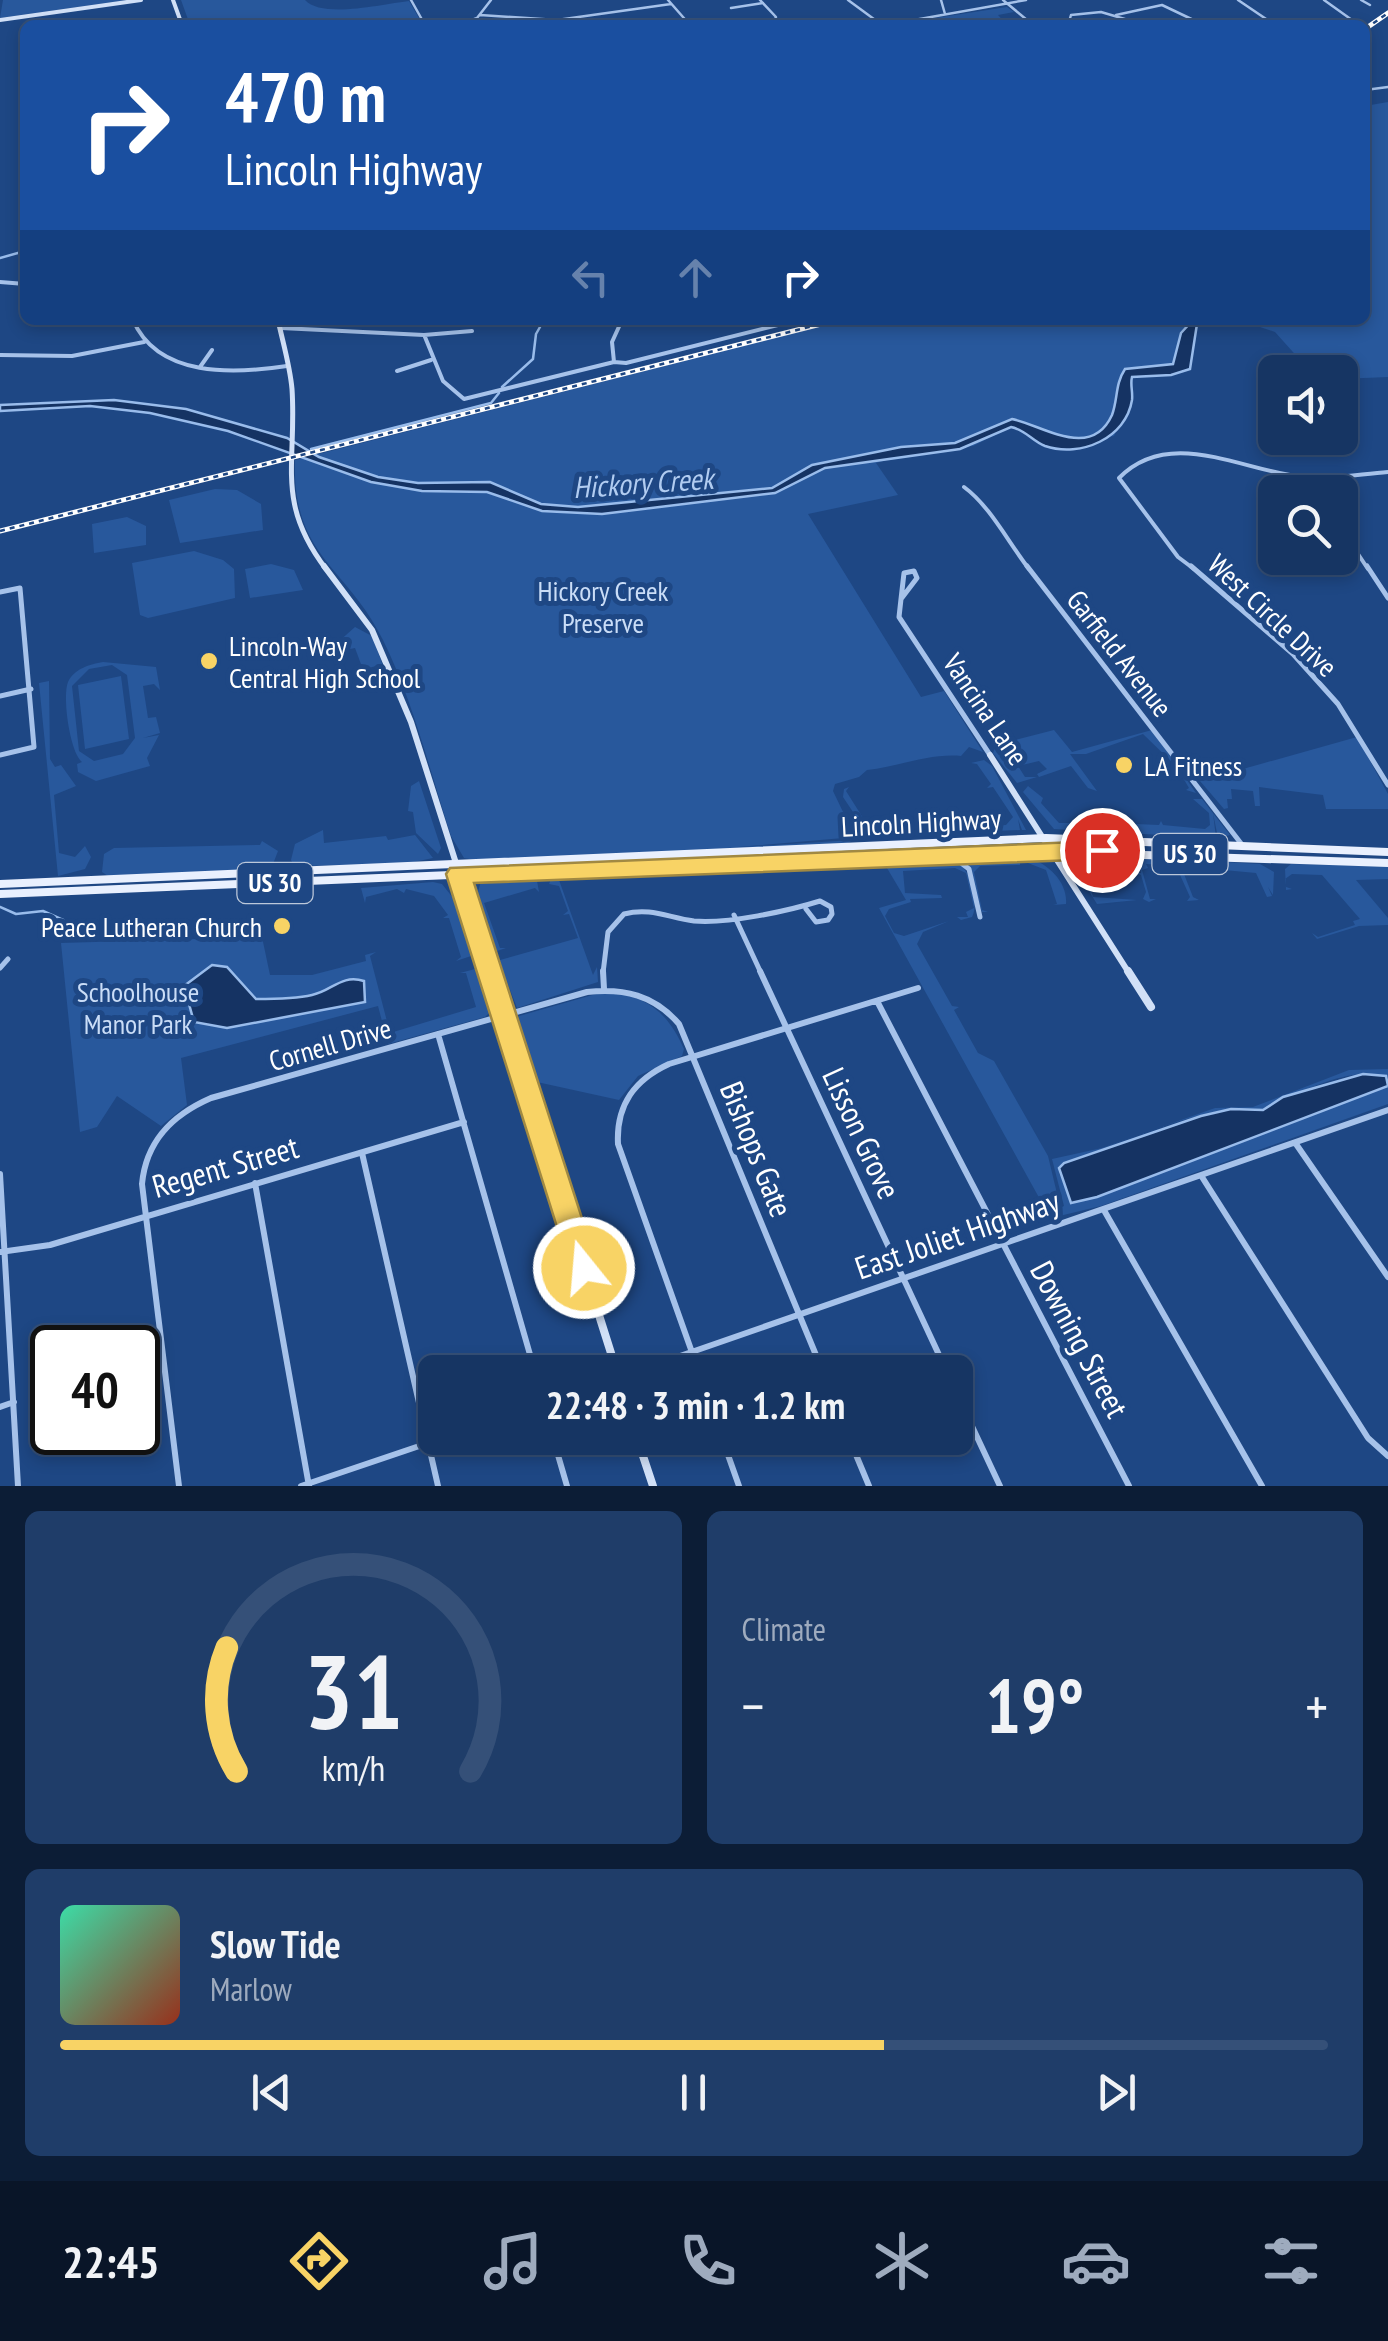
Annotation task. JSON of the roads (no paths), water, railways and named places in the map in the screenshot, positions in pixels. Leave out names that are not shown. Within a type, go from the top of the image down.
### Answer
[{"type":"main road","name":"Lincoln Highway","points":[[457,869],[1046,838],[1388,852]]},
{"type":"main road","name":"Lincoln Highway","points":[[457,869],[1054,850],[1388,862]]},
{"type":"main road","name":"US 30","points":[[0,884],[457,869]]},
{"type":"main road","name":"US 30","points":[[0,894],[457,869]]},
{"type":"street","points":[[0,20],[141,0]]},
{"type":"street","points":[[470,20],[480,15],[491,0]]},
{"type":"street","points":[[848,0],[877,20]]},
{"type":"street","points":[[941,0],[940,8],[945,14]]},
{"type":"street","points":[[1003,0],[1027,20]]},
{"type":"street","points":[[912,20],[1026,0]]},
{"type":"street","points":[[1238,0],[1268,20]]},
{"type":"street","points":[[1324,0],[1352,20]]},
{"type":"street","points":[[1361,0],[1370,5]]},
{"type":"street","points":[[480,15],[557,20],[670,2]]},
{"type":"street","points":[[732,8],[762,2]]},
{"type":"street","points":[[1116,15],[1137,5],[1167,2],[1196,20]]},
{"type":"street","points":[[1068,20],[1078,13],[1116,15],[1130,20]]},
{"type":"street","points":[[136,325],[144,342]]},
{"type":"street","points":[[280,325],[292,388],[291,460],[296,521],[309,547],[385,653],[612,1355]]},
{"type":"street","points":[[281,328],[325,325]]},
{"type":"street","points":[[344,325],[394,336],[472,331]]},
{"type":"street","points":[[614,362],[612,342],[620,325]]},
{"type":"street","points":[[425,337],[430,360],[452,394],[464,399],[778,325]]},
{"type":"street","points":[[0,355],[72,356],[144,342],[200,366],[241,371],[287,366]]},
{"type":"street","points":[[200,366],[212,350]]},
{"type":"street","points":[[397,371],[402,366],[430,360]]},
{"type":"street","name":"West Circle Drive","points":[[1289,475],[1182,452],[1132,466],[1121,472],[1120,483],[1178,557],[1225,592],[1318,682],[1388,785]]},
{"type":"street","points":[[1334,475],[1388,472]]},
{"type":"street","name":"Garfield Avenue","points":[[964,488],[983,501],[987,515],[1243,846]]},
{"type":"street","points":[[1358,546],[1374,584],[1388,598]]},
{"type":"street","name":"Vancina Lane","points":[[900,600],[918,578],[914,571],[904,572],[900,600],[902,624],[1054,850],[1084,906],[1151,1007]]},
{"type":"street","points":[[0,592],[20,588],[34,748],[0,756]]},
{"type":"street","points":[[0,696],[31,689]]},
{"type":"street","points":[[1379,767],[1388,766]]},
{"type":"street","points":[[950,854],[970,869],[980,917]]},
{"type":"street","points":[[604,989],[604,937],[618,919],[644,910],[702,922],[774,907],[806,909],[820,901],[832,914],[825,922],[816,922],[806,909]]},
{"type":"street","name":"Lisson Grove","points":[[734,915],[939,1355]]},
{"type":"street","points":[[0,968],[8,959]]},
{"type":"street","points":[[693,1355],[617,1134],[619,1115],[634,1087],[661,1067],[918,988]]},
{"type":"street","name":"Cornell Drive","points":[[179,1486],[142,1176],[146,1159],[162,1131],[188,1109],[222,1095],[604,989]]},
{"type":"street","name":"Bishops Gate","points":[[604,989],[627,991],[668,1009],[693,1057],[816,1355]]},
{"type":"street","name":"Downing Street","points":[[877,1001],[1130,1486]]},
{"type":"street","points":[[438,1034],[530,1355]]},
{"type":"street","name":"East Joliet Highway","points":[[683,1355],[1388,1111]]},
{"type":"street","name":"Regent Street","points":[[3,1252],[50,1245],[464,1122]]},
{"type":"street","points":[[1296,1144],[1388,1277]]},
{"type":"street","points":[[362,1152],[418,1398]]},
{"type":"street","points":[[0,1174],[18,1486]]},
{"type":"street","points":[[1202,1177],[1368,1438],[1388,1456]]},
{"type":"street","points":[[255,1184],[306,1485],[418,1446]]},
{"type":"street","points":[[1104,1212],[1262,1486]]},
{"type":"street","points":[[0,1407],[14,1402]]},
{"type":"street","points":[[973,1428],[1000,1486]]},
{"type":"street","points":[[431,1455],[438,1486]]},
{"type":"street","points":[[558,1455],[567,1486]]},
{"type":"street","points":[[643,1455],[653,1486]]},
{"type":"street","points":[[728,1455],[739,1486]]},
{"type":"street","points":[[857,1455],[869,1486]]},
{"type":"waterway","points":[[0,258],[20,252]]},
{"type":"waterway","points":[[502,387],[533,359],[541,325]]},
{"type":"waterway","points":[[311,449],[491,403],[499,393]]},
{"type":"waterway","points":[[0,907],[16,914],[43,911],[81,928]]},
{"type":"railway","points":[[1370,26],[1388,13]]},
{"type":"railway","points":[[0,531],[817,325]]},
{"type":"place","name":"Lincoln-Way Central High School","points":[[209,661]]},
{"type":"place","name":"LA Fitness","points":[[1124,765]]},
{"type":"place","name":"Peace Lutheran Church","points":[[282,926]]},
{"type":"water label","name":"Hickory Creek","points":[[643,482]]},
{"type":"park label","name":"Hickory Creek Preserve","points":[[603,606]]},
{"type":"park label","name":"Schoolhouse Manor Park","points":[[138,1007]]}]
